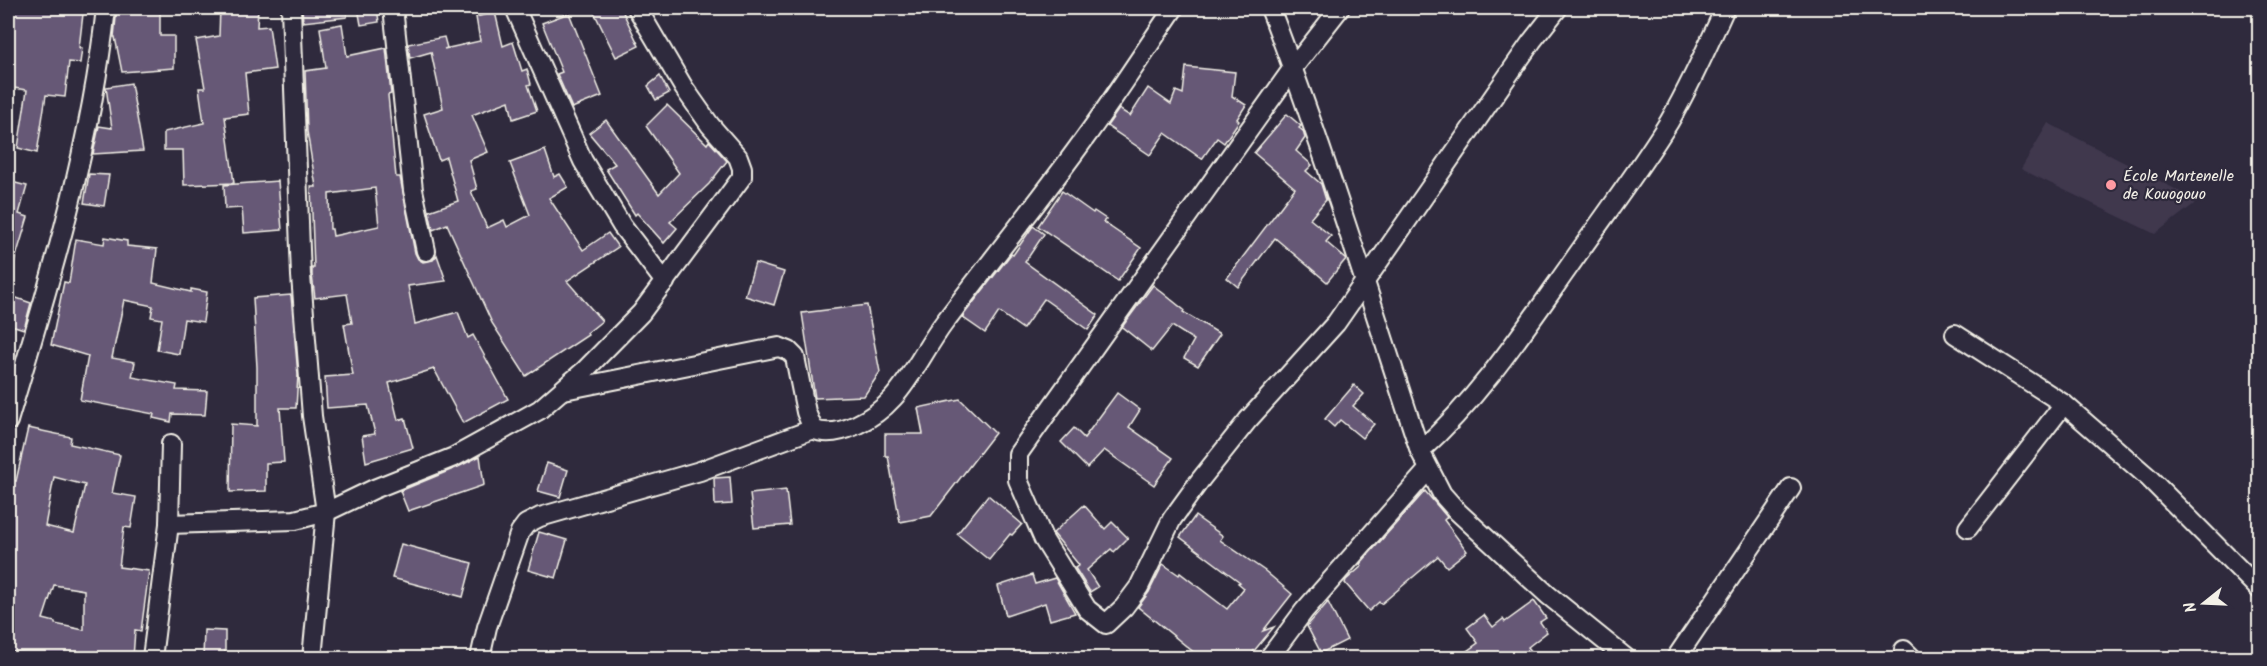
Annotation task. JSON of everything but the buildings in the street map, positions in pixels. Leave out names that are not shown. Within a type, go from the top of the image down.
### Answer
[{"type":"street","points":[[8,421],[70,209],[98,69],[106,8]]},
{"type":"street","points":[[291,8],[301,276],[312,416],[326,512],[312,658]]},
{"type":"street","points":[[393,8],[413,190],[426,251]]},
{"type":"street","points":[[515,8],[583,161],[622,226],[664,282]]},
{"type":"street","points":[[169,524],[295,520],[326,512],[391,481],[453,457],[508,429],[539,410],[585,370],[640,313],[721,204],[738,185],[742,177],[742,168],[738,158],[710,125],[684,88],[637,8]]},
{"type":"street","points":[[560,391],[779,347],[789,351],[795,357],[806,412],[813,429],[822,434],[847,430],[893,398],[942,325],[1003,248],[1090,130],[1174,8]]},
{"type":"street","points":[[1270,8],[1293,68],[1420,452],[1428,470],[1442,494],[1458,512],[1548,595],[1626,658]]},
{"type":"street","points":[[1340,8],[1293,68],[1018,454],[1016,468],[1018,480],[1044,540],[1087,609],[1106,624],[1124,607],[1139,587],[1173,519],[1201,479],[1248,420],[1336,323],[1532,41],[1558,8]]},
{"type":"street","points":[[1420,452],[1449,425],[1487,381],[1628,182],[1669,121],[1725,8]]},
{"type":"street","points":[[1954,334],[2064,404],[2148,477],[2259,590]]},
{"type":"street","points":[[1968,528],[2064,404]]},
{"type":"street","points":[[480,658],[487,627],[520,532],[526,524],[540,517],[700,471],[813,429]]},
{"type":"street","points":[[152,658],[169,524],[171,444]]},
{"type":"street","points":[[1269,658],[1304,611],[1428,470]]},
{"type":"street","points":[[1676,658],[1791,488]]},
{"type":"shaded area","name":"École Martenelle de Kouogouo","points":[[2048,123],[2198,201],[2155,234],[2021,169]]},
{"type":"place","name":"École Martenelle de Kouogouo","points":[[2111,185]]}]
